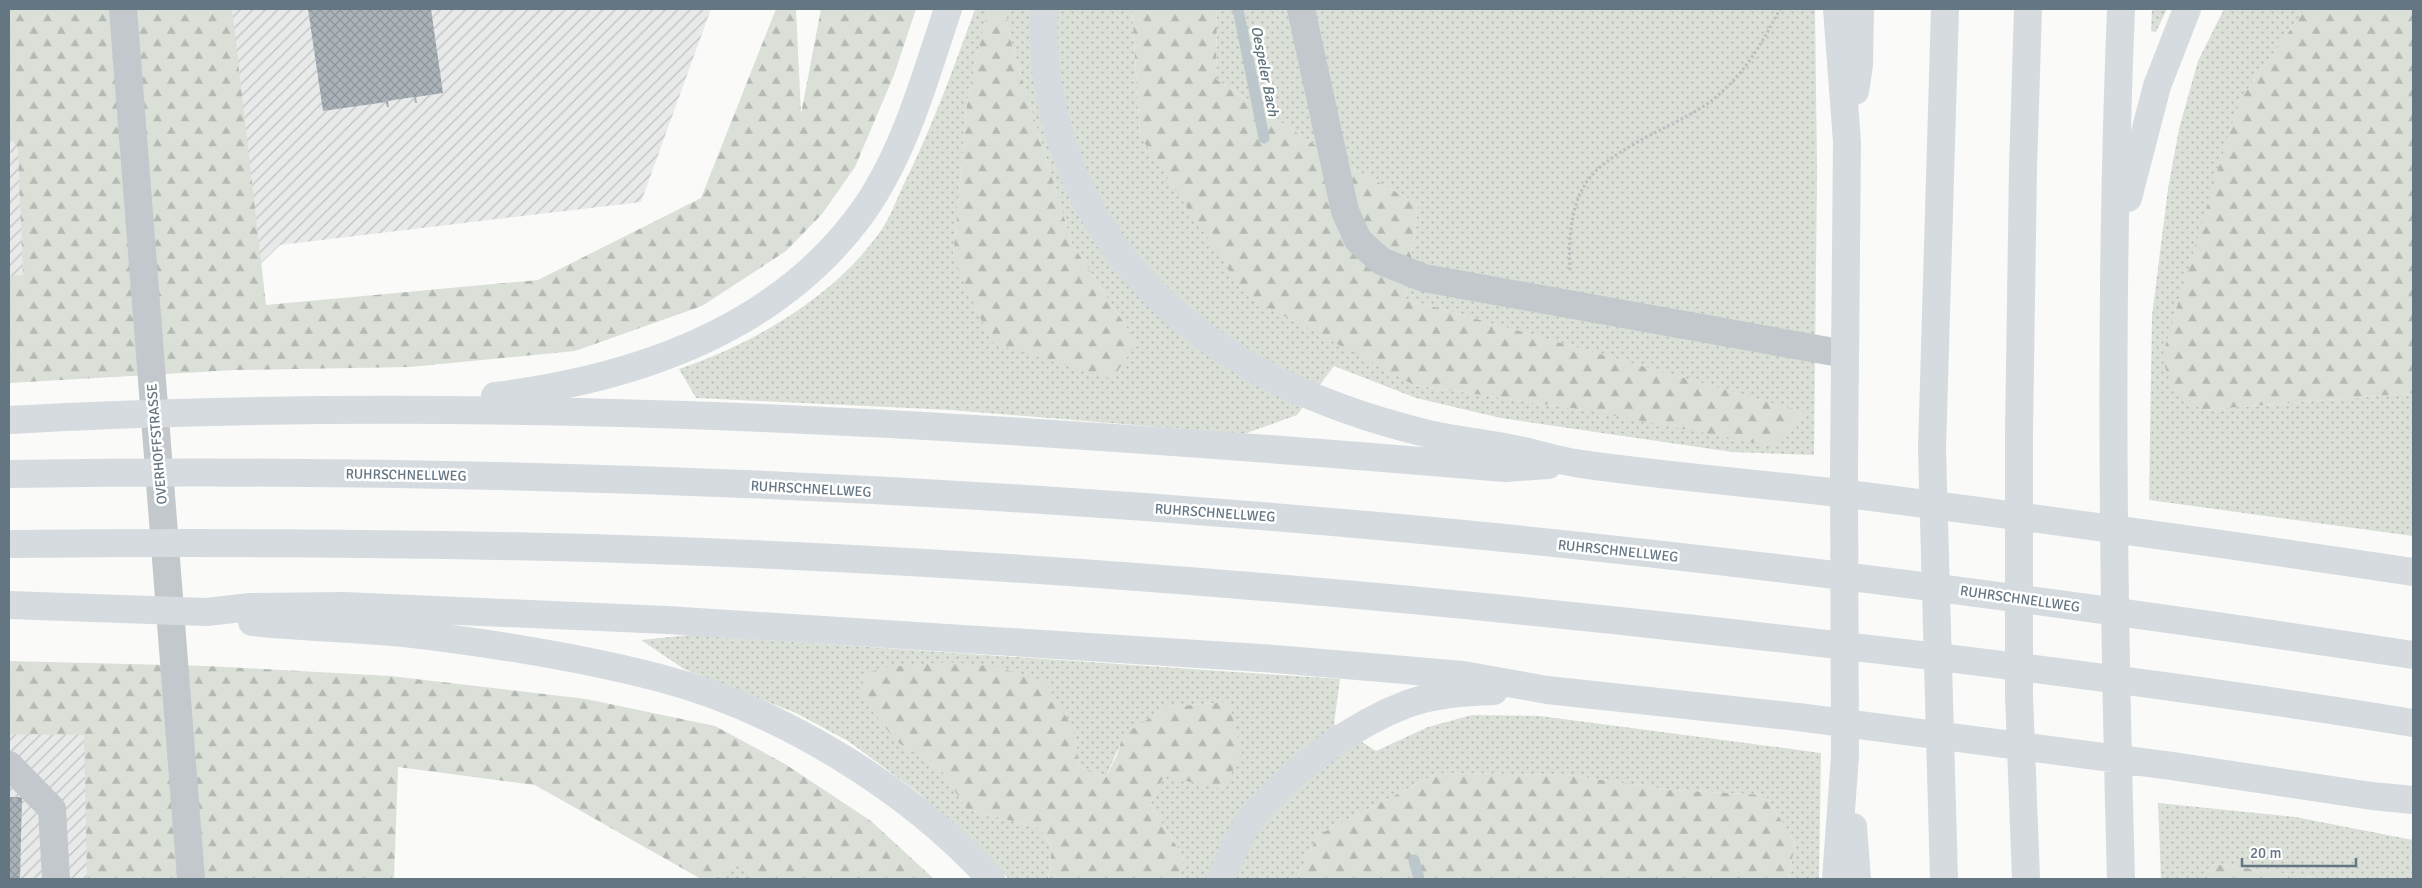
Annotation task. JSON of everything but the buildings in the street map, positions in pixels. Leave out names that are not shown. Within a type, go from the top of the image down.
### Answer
[{"type":"highway","points":[[314,410],[413,404],[532,391],[592,378],[650,362],[700,342],[740,322],[787,291],[815,266],[859,216],[903,138],[948,9]]},
{"type":"highway","points":[[1044,9],[1048,81],[1055,118],[1073,173],[1096,219],[1129,267],[1164,305],[1206,340],[1239,361],[1317,399],[1382,422],[1430,434],[1512,448],[1577,464],[1796,488],[2169,536],[2413,572]]},
{"type":"highway","points":[[1836,879],[1846,756],[1845,354],[1847,142],[1837,9]]},
{"type":"highway","points":[[1847,142],[1859,65],[1860,9]]},
{"type":"highway","points":[[1944,879],[1932,449],[1945,9]]},
{"type":"highway","points":[[2026,879],[2019,695],[2019,432],[2023,169],[2028,9]]},
{"type":"highway","points":[[2121,9],[2115,295],[2115,637],[2121,879]]},
{"type":"highway","points":[[2115,295],[2126,204],[2135,166],[2157,86],[2188,9]]},
{"type":"highway","points":[[9,420],[238,411],[491,410],[822,420],[1186,441],[1505,468],[1577,464]]},
{"type":"highway","name":"RUHRSCHNELLWEG","points":[[9,474],[241,471],[684,483],[1076,503],[1431,531],[1797,571],[2173,620],[2413,654]]},
{"type":"highway","points":[[9,544],[246,543],[592,548],[869,560],[1072,572],[1353,593],[1797,640],[1951,658],[2413,723]]},
{"type":"highway","points":[[9,605],[251,614],[344,606],[667,620],[960,637],[1275,659],[1463,675],[1547,690],[1798,717],[2172,766],[2372,796],[2413,800]]},
{"type":"highway","points":[[251,614],[310,628],[410,634],[548,653],[661,678],[710,695],[786,726],[846,761],[912,806],[991,879]]},
{"type":"highway","points":[[1220,879],[1235,849],[1258,811],[1312,760],[1367,723],[1408,704],[1442,696],[1472,692],[1547,690]]},
{"type":"highway","points":[[1846,756],[1857,879]]},
{"type":"highway","points":[[2372,796],[2413,805]]},
{"type":"street","name":"OVERHOFFSTRASSE","points":[[123,9],[191,879]]},
{"type":"street","points":[[1301,9],[1345,212],[1358,240],[1381,261],[1424,278],[1845,354]]},
{"type":"street","points":[[9,765],[52,809],[56,879]]},
{"type":"path","points":[[1586,307],[1570,270],[1569,239],[1577,199],[1598,168],[1646,137],[1693,114],[1727,88],[1757,51],[1780,9]]},
{"type":"shaded area","points":[[9,9],[711,9],[641,202],[280,245],[164,359],[9,368]]},
{"type":"shaded area","points":[[9,723],[100,724],[112,879],[9,879]]},
{"type":"green space","points":[[9,9],[232,9],[266,305],[538,280],[701,198],[776,9],[796,9],[801,114],[821,9],[916,9],[894,75],[855,167],[822,214],[786,251],[702,306],[575,351],[410,367],[235,370],[9,383],[9,276],[23,275],[18,149],[9,135]]},
{"type":"green space","points":[[975,9],[988,9],[968,95],[953,258],[1137,343],[1072,244],[1011,42],[1005,9],[1132,9],[1140,136],[1414,385],[1584,410],[1806,413],[1406,299],[1418,204],[1336,159],[1216,79],[1217,9],[1815,9],[1817,172],[1814,455],[1732,452],[1501,418],[1416,398],[1334,366],[1297,415],[1244,434],[951,410],[696,398],[679,369],[736,346],[792,314],[818,296],[842,275],[882,229],[923,144]]},
{"type":"green space","points":[[988,9],[1005,9],[1011,42],[1072,244],[1137,343],[1112,379],[992,343],[953,258],[968,95]]},
{"type":"green space","points":[[1132,9],[1217,9],[1216,79],[1336,159],[1418,204],[1406,299],[1807,413],[1773,446],[1584,410],[1414,385],[1245,295],[1140,136]]},
{"type":"green space","points":[[2152,9],[2167,9],[2156,32],[2151,31]]},
{"type":"green space","points":[[2224,9],[2305,9],[2238,103],[2203,410],[2413,393],[2413,536],[2149,500],[2152,316],[2168,189],[2179,129],[2198,61]]},
{"type":"green space","points":[[2305,9],[2413,9],[2413,393],[2203,410],[2174,394],[2162,357],[2238,103]]},
{"type":"green space","points":[[690,635],[1340,679],[1334,724],[1376,751],[1428,727],[1472,715],[1540,716],[1821,753],[1819,879],[1789,879],[1795,842],[1765,795],[1672,790],[1567,775],[1438,773],[1318,835],[1296,879],[1180,879],[1184,858],[1150,804],[1164,776],[1229,702],[1167,707],[1124,735],[1106,777],[1079,766],[1075,732],[896,741],[944,773],[966,809],[1039,828],[1052,847],[1048,879],[1009,879],[920,794],[848,741],[796,713],[684,669],[641,640]]},
{"type":"green space","points":[[9,661],[207,666],[390,676],[586,699],[715,726],[785,764],[871,821],[934,879],[757,879],[735,863],[715,879],[701,879],[535,785],[398,767],[394,879],[87,879],[84,735],[9,734]]},
{"type":"green space","points":[[948,662],[998,667],[1046,683],[1075,732],[1079,766],[1106,777],[1117,755],[1123,735],[1167,707],[1229,702],[1242,754],[1223,789],[1164,776],[1150,804],[1184,858],[1180,879],[1048,879],[1052,847],[1039,828],[966,809],[944,773],[896,741],[861,697],[862,674],[888,667]]},
{"type":"green space","points":[[1438,773],[1567,775],[1672,790],[1765,795],[1795,842],[1789,879],[1296,879],[1318,835]]},
{"type":"green space","points":[[2158,803],[2295,817],[2413,840],[2413,879],[2328,879],[2214,864],[2200,879],[2161,879]]},
{"type":"green space","points":[[735,863],[757,879],[715,879]]},
{"type":"green space","points":[[2214,864],[2328,879],[2200,879]]},
{"type":"waterway","name":"Oespeler Bach","points":[[1238,9],[1264,138]]},
{"type":"waterway","name":"Oespeler Bach","points":[[1414,860],[1419,879]]}]
